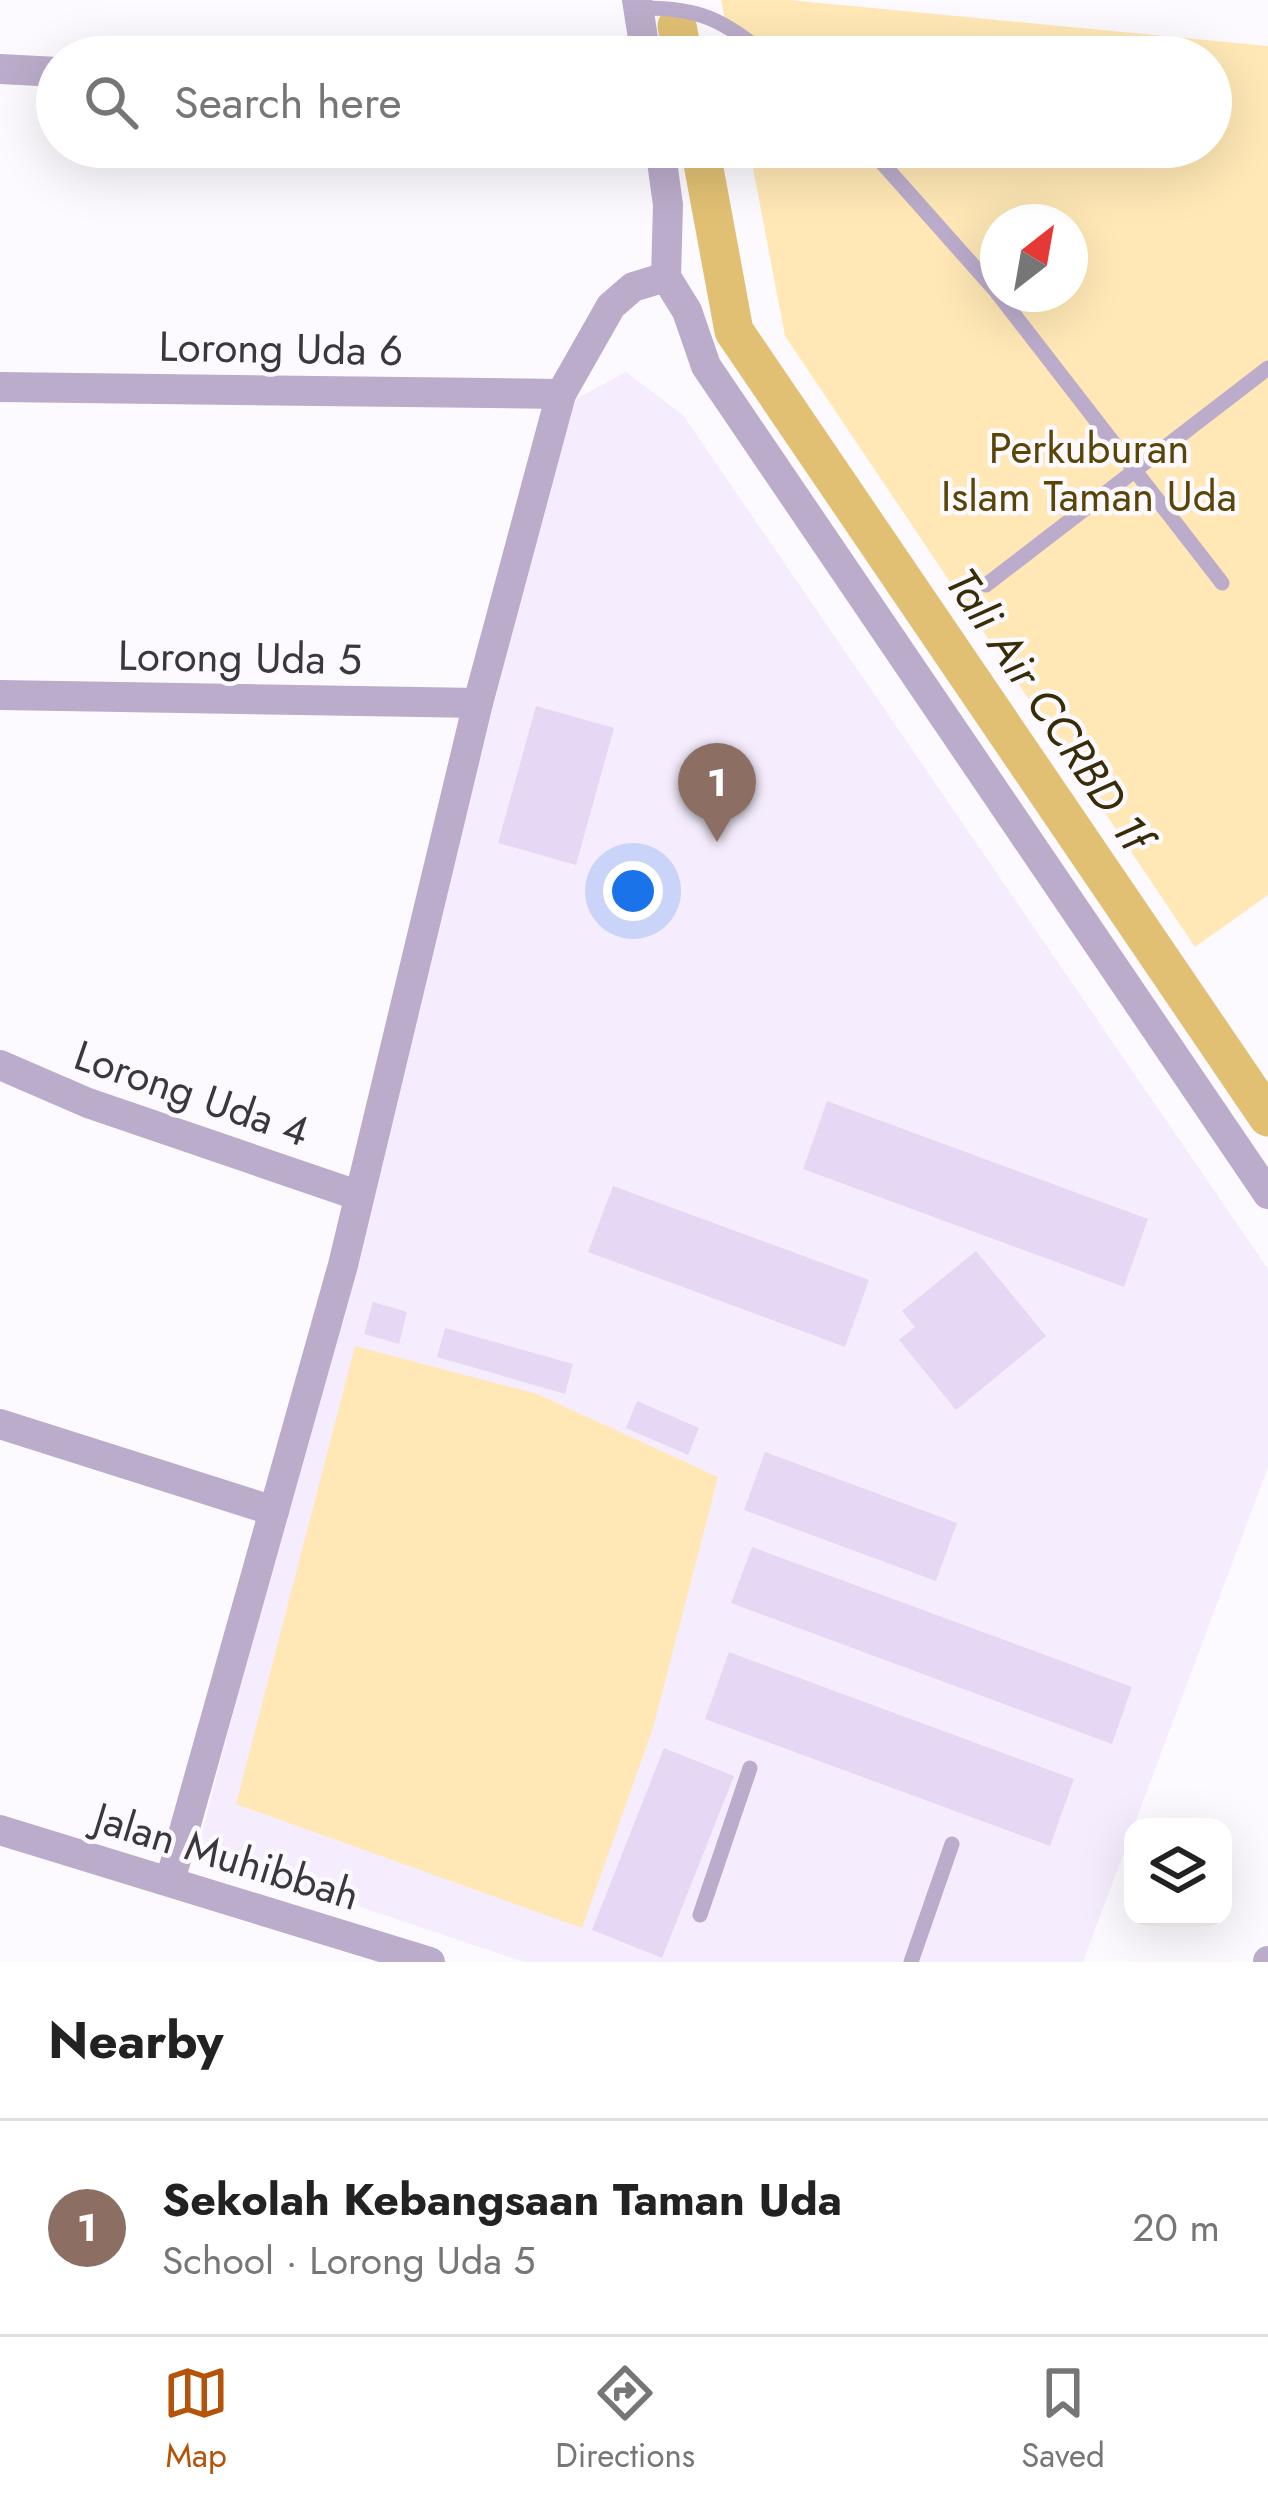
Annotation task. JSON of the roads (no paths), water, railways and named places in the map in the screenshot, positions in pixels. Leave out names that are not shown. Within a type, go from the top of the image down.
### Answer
[{"type":"street","points":[[638,4],[643,36]]},
{"type":"street","points":[[0,69],[36,71]]},
{"type":"street","points":[[663,168],[668,206],[666,277],[687,311],[706,365],[1268,1194]]},
{"type":"street","points":[[170,1881],[343,1264],[478,703],[561,394],[611,306],[633,287],[666,277]]},
{"type":"street","name":"Lorong Uda 6","points":[[0,387],[561,394]]},
{"type":"street","name":"Lorong Uda 5","points":[[0,695],[478,703]]},
{"type":"street","name":"Lorong Uda 4","points":[[0,1065],[88,1103],[357,1195]]},
{"type":"street","points":[[0,1424],[274,1511]]},
{"type":"street","name":"Jalan Muhibbah","points":[[0,1830],[430,1962]]},
{"type":"lane","points":[[638,4],[704,13],[743,36]]},
{"type":"lane","points":[[887,168],[995,290],[1222,583]]},
{"type":"lane","points":[[986,585],[1268,368]]},
{"type":"lane","points":[[700,1915],[750,1768]]},
{"type":"lane","points":[[911,1962],[952,1844]]},
{"type":"waterway","name":"Tali Air CCRBD 1f","points":[[677,26],[679,36]]},
{"type":"waterway","name":"Tali Air CCRBD 1f","points":[[704,168],[734,331],[1268,1117]]},
{"type":"place","name":"Sekolah Kebangsaan Taman Uda","points":[[717,842]]},
{"type":"park label","name":"Perkuburan Islam Taman Uda","points":[[1089,472]]}]
